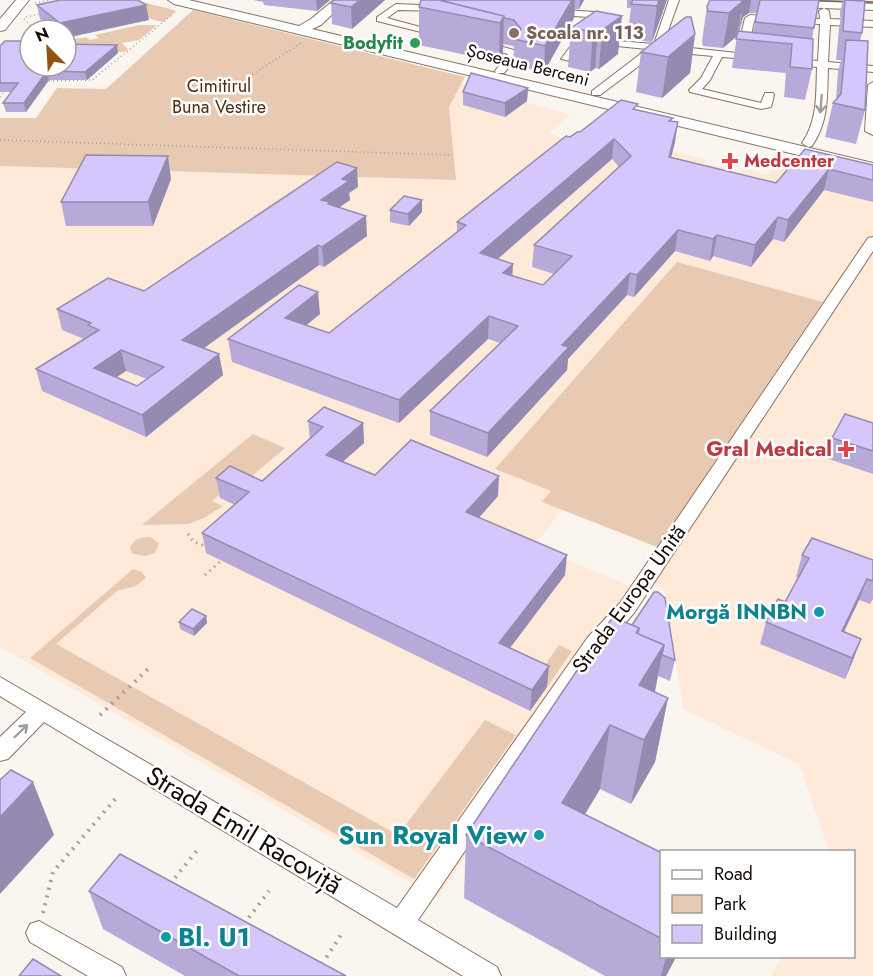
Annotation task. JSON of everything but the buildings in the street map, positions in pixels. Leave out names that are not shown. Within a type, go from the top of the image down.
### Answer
[{"type":"main road","points":[[0,27],[23,0]]},
{"type":"main road","points":[[305,33],[341,0]]},
{"type":"main road","points":[[729,0],[873,6]]},
{"type":"main road","name":"Șoseaua Berceni","points":[[176,5],[695,121],[808,142],[873,158]]},
{"type":"main road","name":"Șoseaua Berceni","points":[[305,33],[500,71],[596,93],[873,168]]},
{"type":"street","points":[[596,93],[657,47],[674,0]]},
{"type":"street","points":[[808,142],[819,124],[824,64],[825,21],[822,4]]},
{"type":"street","points":[[449,36],[380,19],[397,7],[455,9]]},
{"type":"street","points":[[544,21],[547,12],[593,14],[581,40],[566,58]]},
{"type":"street","points":[[741,56],[750,18],[873,24]]},
{"type":"street","points":[[581,40],[764,58]]},
{"type":"street","points":[[471,41],[513,53],[500,71]]},
{"type":"street","points":[[719,54],[705,80],[694,90],[761,106],[767,105],[768,95]]},
{"type":"street","points":[[776,60],[873,69]]},
{"type":"street","points":[[873,85],[871,131],[873,132]]},
{"type":"street","name":"Strada Europa Unită","points":[[401,923],[598,639],[627,608],[873,241]]},
{"type":"street","name":"Strada Emil Racoviță","points":[[0,685],[488,976]]},
{"type":"street","points":[[0,752],[42,710]]},
{"type":"street","points":[[39,933],[113,976]]},
{"type":"path","points":[[46,1],[55,8]]},
{"type":"path","points":[[42,81],[92,80],[176,5]]},
{"type":"path","points":[[23,18],[41,14]]},
{"type":"path","points":[[202,107],[305,33]]},
{"type":"path","points":[[0,85],[9,85],[1,96]]},
{"type":"path","points":[[1,96],[13,90]]},
{"type":"path","points":[[0,140],[449,155]]},
{"type":"path","points":[[188,534],[194,542],[212,548]]},
{"type":"path","points":[[205,575],[226,556]]},
{"type":"path","points":[[100,715],[149,668]]},
{"type":"path","points":[[39,933],[53,872],[117,797]]},
{"type":"path","points":[[168,885],[199,848]]},
{"type":"path","points":[[242,927],[269,891]]},
{"type":"path","points":[[319,968],[341,935]]},
{"type":"shaded area","points":[[462,83],[570,115],[548,134],[657,161],[669,150],[707,160],[705,163],[738,171],[741,168],[767,174],[783,156],[873,178],[873,241],[831,304],[681,263],[495,469],[552,491],[543,502],[562,510],[534,546],[647,593],[595,664],[437,898],[0,647],[0,166],[456,180],[449,107]]},
{"type":"shaded area","points":[[873,251],[873,976],[772,976],[781,958],[855,958],[855,850],[827,850],[799,764],[683,709],[665,590],[653,584]]},
{"type":"green space","points":[[134,0],[176,12],[163,22],[153,20],[140,9]]},
{"type":"green space","name":"Cimitirul Buna Vestire","points":[[193,10],[465,77],[449,107],[456,180],[0,166],[0,118],[36,118],[57,88],[106,89]]},
{"type":"green space","points":[[140,25],[157,25],[139,40],[122,43],[128,49],[124,52],[78,51],[78,39],[99,38],[95,35]]},
{"type":"green space","points":[[677,262],[823,302],[657,547],[542,502],[551,491],[495,469]]},
{"type":"green space","points":[[253,434],[285,448],[239,487],[232,484],[212,501],[223,506],[204,518],[188,524],[142,525]]},
{"type":"green space","points":[[150,537],[159,543],[155,553],[146,556],[133,554],[130,549],[135,541]]},
{"type":"green space","points":[[133,569],[142,572],[146,578],[136,586],[117,591],[56,644],[398,835],[485,720],[516,735],[414,879],[30,658]]},
{"type":"green space","points":[[559,645],[572,651],[547,687],[534,681]]},
{"type":"tram line","points":[[798,0],[873,3]]},
{"type":"place","name":"Școala nr. 113","points":[[514,33]]},
{"type":"place","name":"Bodyfit","points":[[415,43]]},
{"type":"place","name":"Medcenter","points":[[730,161]]},
{"type":"place","name":"Gral Medical","points":[[846,449]]},
{"type":"place","name":"Morgă INNBN","points":[[819,612]]},
{"type":"place","name":"Sun Royal View","points":[[539,835]]},
{"type":"place","name":"Bl. U1","points":[[166,937]]}]
